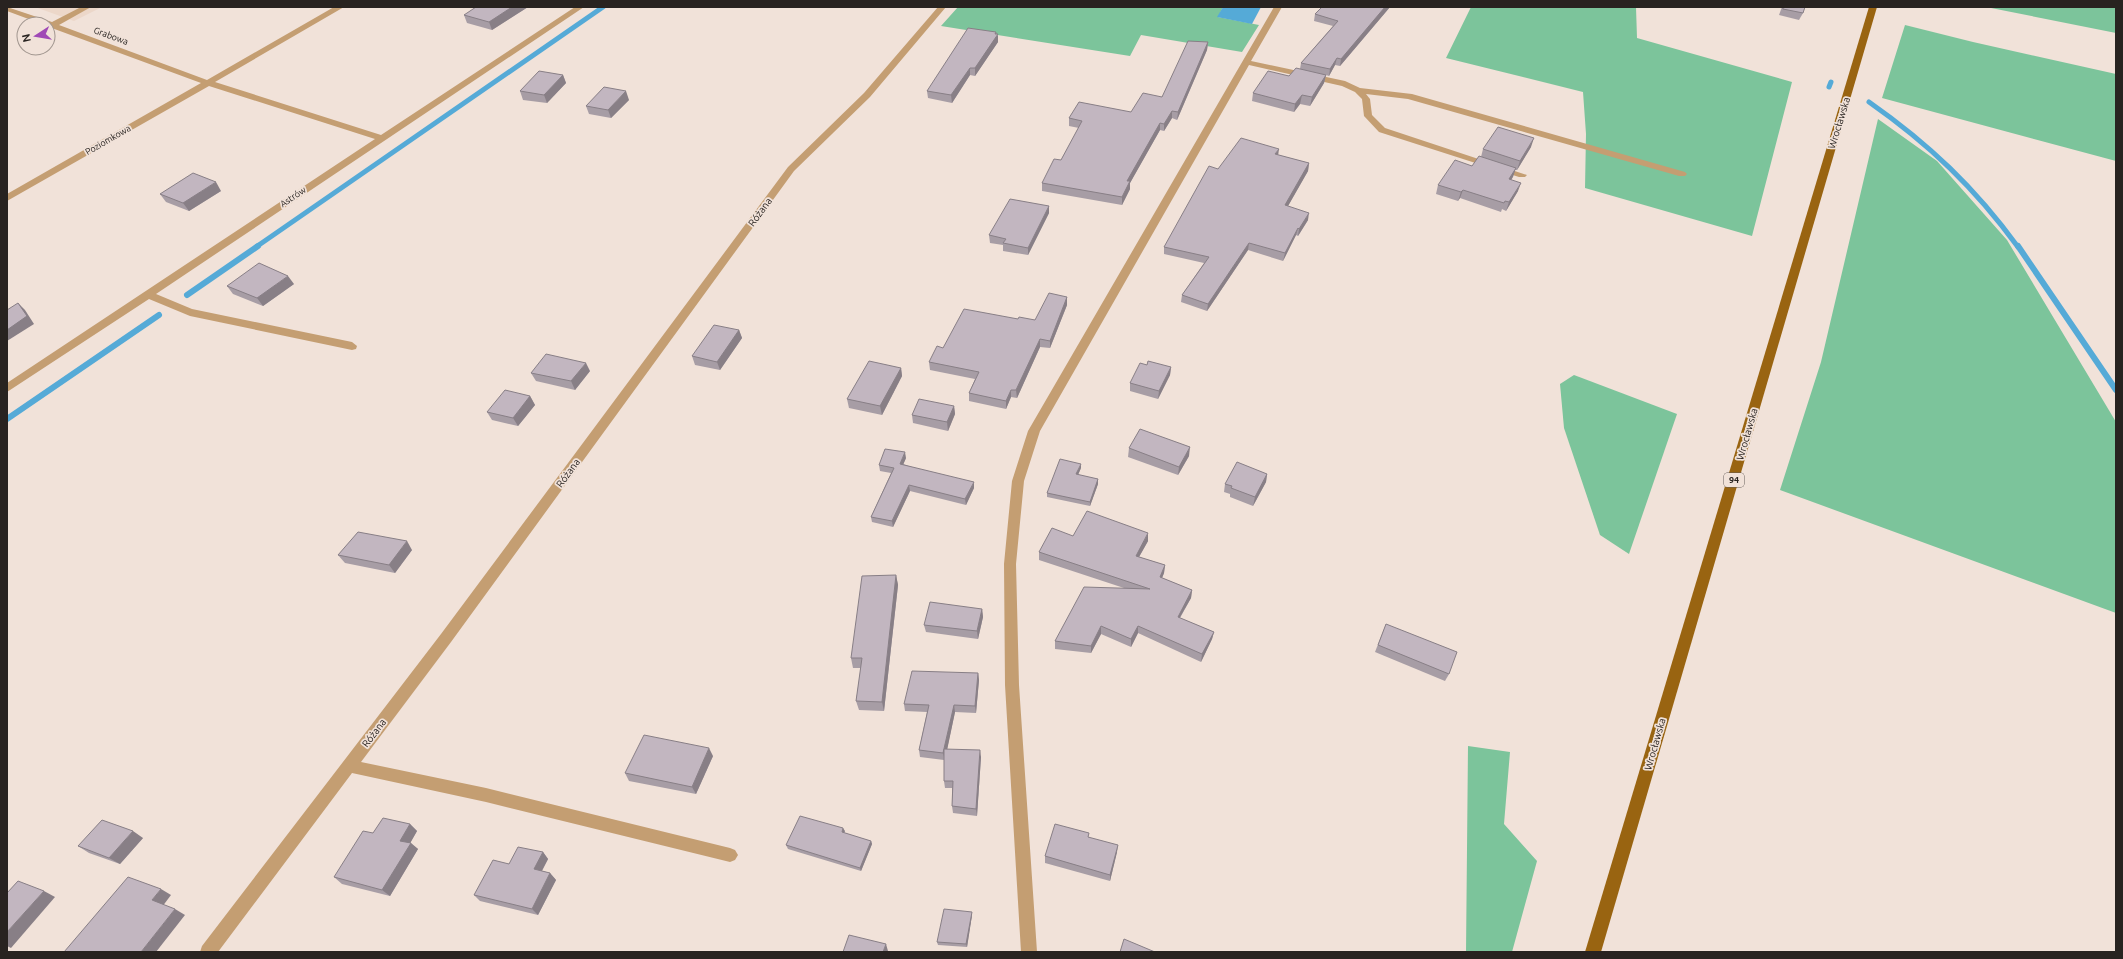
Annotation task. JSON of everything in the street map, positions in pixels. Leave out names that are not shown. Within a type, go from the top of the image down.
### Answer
[{"type":"main road","name":"Wrocławska","points":[[1593,952],[1873,7]]},
{"type":"street","points":[[56,23],[87,7]]},
{"type":"street","name":"Poziomkowa","points":[[7,198],[340,7]]},
{"type":"street","name":"Astrów","points":[[7,388],[380,138],[580,7]]},
{"type":"street","name":"Różana","points":[[208,952],[498,568],[791,169],[867,95],[942,7]]},
{"type":"street","points":[[1029,952],[1012,685],[1010,564],[1018,481],[1034,431],[1278,7]]},
{"type":"street","name":"Grabowa","points":[[7,8],[28,16]]},
{"type":"street","name":"Grabowa","points":[[56,26],[208,82]]},
{"type":"street","points":[[1246,62],[1345,84],[1358,90],[1409,96],[1682,174]]},
{"type":"street","points":[[208,82],[380,138]]},
{"type":"street","points":[[1358,90],[1366,99],[1368,116],[1382,130],[1522,175]]},
{"type":"street","points":[[147,294],[190,312],[352,346]]},
{"type":"street","points":[[349,766],[486,795],[730,855]]},
{"type":"shaded area","points":[[35,7],[102,7],[74,21]]},
{"type":"green space","points":[[958,7],[1223,7],[1218,17],[1259,25],[1242,52],[1141,35],[1130,56],[941,26]]},
{"type":"green space","points":[[1471,7],[1636,7],[1637,38],[1792,82],[1752,236],[1585,188],[1586,134],[1583,92],[1446,58]]},
{"type":"green space","points":[[1986,7],[2116,7],[2116,33]]},
{"type":"green space","points":[[1905,25],[2116,74],[2116,161],[1882,98]]},
{"type":"green space","points":[[1878,119],[1937,161],[2007,240],[2116,422],[2116,613],[1780,490],[1821,362]]},
{"type":"green space","points":[[1574,375],[1677,414],[1629,554],[1600,535],[1564,428],[1560,384]]},
{"type":"green space","points":[[1468,746],[1510,752],[1504,824],[1537,861],[1512,952],[1466,952]]},
{"type":"water","points":[[1223,7],[1261,7],[1252,24],[1217,17]]},
{"type":"building","points":[[476,7],[512,7],[489,22],[464,15]]},
{"type":"building","points":[[1322,7],[1385,7],[1341,59],[1337,58],[1330,69],[1301,63],[1338,21],[1315,14]]},
{"type":"building","points":[[1783,7],[1805,7],[1803,13],[1783,9]]},
{"type":"building","points":[[968,28],[996,32],[995,34],[998,34],[975,68],[970,68],[951,95],[927,91]]},
{"type":"building","points":[[1188,41],[1208,42],[1178,112],[1172,111],[1164,124],[1160,123],[1127,181],[1130,181],[1122,197],[1042,183],[1054,159],[1061,160],[1082,121],[1069,118],[1079,102],[1131,112],[1143,93],[1162,97]]},
{"type":"building","points":[[1296,68],[1326,75],[1312,97],[1302,95],[1295,104],[1253,93],[1268,71],[1289,76]]},
{"type":"building","points":[[539,71],[563,75],[544,95],[520,91]]},
{"type":"building","points":[[604,87],[626,91],[608,110],[586,106]]},
{"type":"building","points":[[1498,127],[1534,138],[1520,161],[1483,149]]},
{"type":"building","points":[[1241,138],[1279,149],[1275,154],[1309,163],[1285,205],[1309,213],[1299,229],[1298,228],[1285,253],[1249,243],[1208,304],[1182,295],[1209,257],[1164,247],[1209,166],[1218,169]]},
{"type":"building","points":[[1479,156],[1516,168],[1509,179],[1521,183],[1509,202],[1505,201],[1504,203],[1463,190],[1461,192],[1438,185],[1455,160],[1472,166]]},
{"type":"building","points":[[193,173],[216,182],[183,203],[160,194]]},
{"type":"building","points":[[1010,199],[1049,206],[1028,248],[1003,243],[1006,239],[989,235]]},
{"type":"building","points":[[259,263],[288,276],[257,298],[227,286]]},
{"type":"building","points":[[1049,293],[1067,297],[1050,341],[1040,339],[1016,390],[1011,390],[1006,401],[969,393],[979,372],[929,362],[937,346],[943,348],[964,309],[1018,319],[1019,317],[1035,320]]},
{"type":"building","points":[[18,303],[27,316],[7,330],[7,310]]},
{"type":"building","points":[[714,325],[739,330],[717,362],[692,356]]},
{"type":"building","points":[[546,354],[586,363],[571,381],[531,373]]},
{"type":"building","points":[[869,361],[901,368],[880,406],[847,399]]},
{"type":"building","points":[[1148,361],[1171,367],[1159,391],[1130,383],[1140,363],[1147,365]]},
{"type":"building","points":[[505,390],[530,396],[513,418],[487,412]]},
{"type":"building","points":[[919,399],[954,406],[947,422],[912,415]]},
{"type":"building","points":[[1140,429],[1190,447],[1179,467],[1129,448]]},
{"type":"building","points":[[885,449],[905,452],[900,464],[974,482],[965,499],[909,485],[892,521],[871,517],[894,468],[879,465]]},
{"type":"building","points":[[1060,459],[1081,464],[1076,474],[1098,479],[1090,502],[1047,493]]},
{"type":"building","points":[[1237,462],[1267,474],[1255,497],[1231,488],[1232,486],[1225,484]]},
{"type":"building","points":[[1087,511],[1148,533],[1136,556],[1165,565],[1160,577],[1192,590],[1178,617],[1214,632],[1202,654],[1138,626],[1131,639],[1101,626],[1091,646],[1055,641],[1084,587],[1150,589],[1039,552],[1052,528],[1073,536]]},
{"type":"building","points":[[358,532],[407,541],[389,565],[338,555]]},
{"type":"building","points":[[896,575],[882,702],[856,701],[862,658],[851,658],[862,576]]},
{"type":"building","points":[[930,602],[982,609],[977,631],[924,625]]},
{"type":"building","points":[[1386,624],[1457,652],[1449,674],[1378,645]]},
{"type":"building","points":[[912,671],[978,673],[975,706],[954,705],[943,753],[919,750],[929,705],[904,704]]},
{"type":"building","points":[[644,735],[709,748],[692,787],[625,773]]},
{"type":"building","points":[[944,749],[980,750],[976,809],[952,806],[953,781],[944,781]]},
{"type":"building","points":[[800,816],[843,828],[842,832],[871,841],[860,868],[786,845]]},
{"type":"building","points":[[383,818],[410,824],[400,841],[411,843],[382,890],[334,877],[363,831],[373,833]]},
{"type":"building","points":[[102,820],[133,831],[109,858],[78,846]]},
{"type":"building","points":[[1055,824],[1089,833],[1088,837],[1118,845],[1110,875],[1045,856]]},
{"type":"building","points":[[518,847],[543,852],[534,869],[550,873],[532,909],[474,895],[493,860],[509,864]]},
{"type":"building","points":[[128,877],[161,889],[152,900],[175,909],[141,952],[64,952]]},
{"type":"building","points":[[18,881],[44,891],[7,932],[7,893]]},
{"type":"building","points":[[944,909],[972,912],[966,944],[937,942]]},
{"type":"building","points":[[849,935],[886,944],[883,952],[843,952]]},
{"type":"building","points":[[1124,939],[1155,952],[1120,952]]},
{"type":"waterway","points":[[256,247],[603,7]]},
{"type":"waterway","points":[[1829,87],[1831,82]]},
{"type":"waterway","points":[[1869,102],[1912,134],[1950,168],[1985,205],[2018,247]]},
{"type":"waterway","points":[[187,295],[258,246]]},
{"type":"waterway","points":[[2018,246],[2116,390]]},
{"type":"waterway","points":[[7,419],[159,315]]}]
